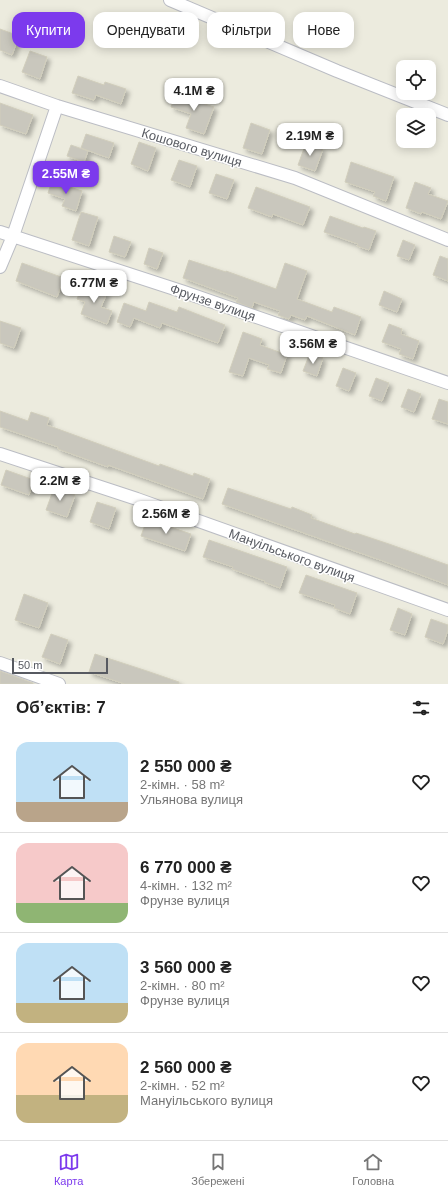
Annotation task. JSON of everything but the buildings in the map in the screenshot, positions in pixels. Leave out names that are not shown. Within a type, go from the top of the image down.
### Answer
[{"type":"street","points":[[170,0],[336,71],[448,115]]},
{"type":"street","name":"Кошового вулиця","points":[[0,86],[57,106],[295,178],[448,240]]},
{"type":"street","points":[[0,267],[13,236],[57,106]]},
{"type":"street","name":"Фрунзе вулиця","points":[[0,232],[192,295],[448,383]]},
{"type":"street","name":"Мануільського вулиця","points":[[0,454],[137,499],[448,610]]},
{"type":"street","points":[[0,664],[59,684]]}]
